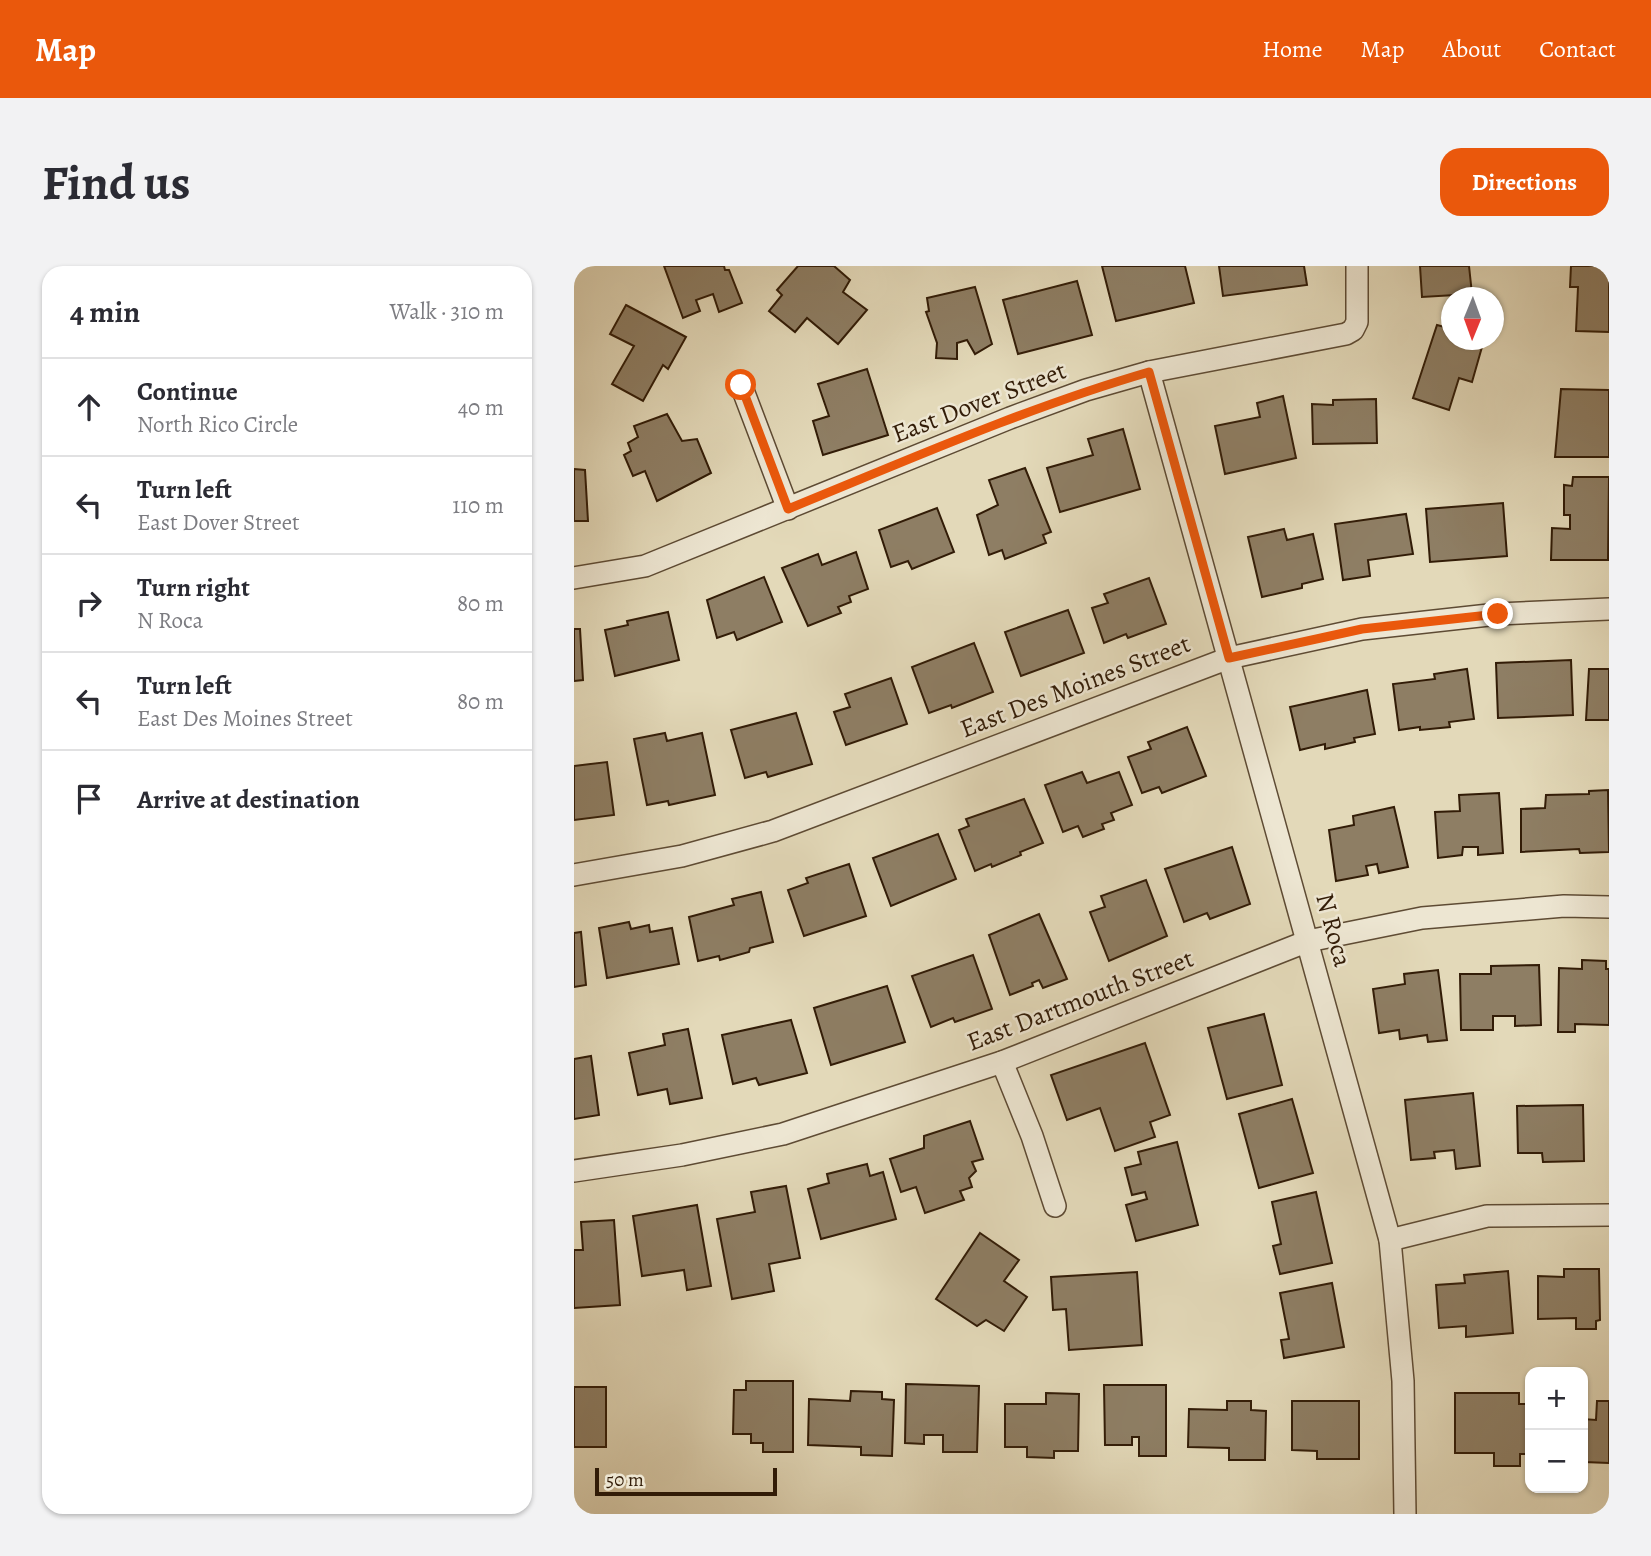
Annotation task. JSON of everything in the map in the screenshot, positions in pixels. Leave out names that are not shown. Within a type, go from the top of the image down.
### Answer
[{"type":"street","name":"East Dover Street","points":[[574,578],[645,566],[1010,418],[1086,390],[1149,372],[1346,334],[1353,330],[1357,322],[1357,266]]},
{"type":"street","name":"N Roca","points":[[1149,372],[1390,1240],[1403,1381],[1405,1514]]},
{"type":"street","points":[[741,385],[788,509]]},
{"type":"street","name":"East Des Moines Street","points":[[574,875],[681,856],[773,831],[1229,658],[1362,629],[1498,614],[1609,608]]},
{"type":"street","name":"East Dartmouth Street","points":[[574,1171],[682,1155],[783,1134],[1002,1062],[1308,941],[1422,918],[1564,906],[1609,906]]},
{"type":"street","points":[[1002,1062],[1032,1136],[1055,1206]]},
{"type":"street","points":[[1390,1240],[1487,1216],[1609,1215]]},
{"type":"building","points":[[664,266],[724,266],[725,270],[729,270],[742,303],[719,312],[713,294],[696,300],[700,311],[683,318]]},
{"type":"building","points":[[798,266],[834,266],[850,280],[843,292],[867,310],[838,344],[807,318],[795,332],[769,311],[782,295],[777,290]]},
{"type":"building","points":[[1102,266],[1185,266],[1194,303],[1116,321]]},
{"type":"building","points":[[1219,266],[1304,266],[1307,285],[1223,296]]},
{"type":"building","points":[[1420,266],[1469,266],[1471,287],[1441,287],[1441,296],[1422,297]]},
{"type":"building","points":[[1571,266],[1609,266],[1609,332],[1576,331],[1578,287],[1570,287]]},
{"type":"building","points":[[1077,281],[1092,335],[1018,354],[1003,300]]},
{"type":"building","points":[[975,287],[992,344],[975,354],[967,340],[957,343],[957,359],[936,358],[937,343],[926,312],[929,311],[927,298]]},
{"type":"building","points":[[626,305],[686,337],[668,369],[663,365],[643,401],[612,384],[634,346],[610,334]]},
{"type":"building","points":[[1437,325],[1441,326],[1441,350],[1481,350],[1472,382],[1459,378],[1449,410],[1413,398]]},
{"type":"building","points":[[867,369],[888,435],[823,455],[813,421],[829,416],[818,384]]},
{"type":"building","points":[[1561,389],[1609,390],[1609,457],[1555,457]]},
{"type":"building","points":[[1283,396],[1296,458],[1225,474],[1215,426],[1260,417],[1257,403]]},
{"type":"building","points":[[1376,399],[1377,443],[1313,444],[1312,404],[1333,405],[1333,400]]},
{"type":"building","points":[[667,414],[682,441],[697,439],[711,473],[657,501],[645,471],[633,476],[624,455],[631,451],[628,443],[638,437],[634,426]]},
{"type":"building","points":[[1123,429],[1140,489],[1060,512],[1047,468],[1093,455],[1088,439]]},
{"type":"building","points":[[1025,468],[1051,532],[1043,535],[1046,543],[1005,559],[1002,550],[989,555],[977,515],[998,505],[989,480]]},
{"type":"building","points":[[574,469],[585,470],[588,521],[574,521]]},
{"type":"building","points":[[1573,477],[1609,477],[1608,560],[1551,560],[1552,528],[1570,529],[1570,515],[1564,515],[1564,485],[1572,486]]},
{"type":"building","points":[[1503,503],[1507,556],[1430,562],[1426,509]]},
{"type":"building","points":[[937,508],[954,552],[912,569],[908,561],[891,567],[879,530]]},
{"type":"building","points":[[1406,514],[1413,554],[1368,560],[1370,576],[1343,580],[1335,524]]},
{"type":"building","points":[[1284,529],[1287,540],[1313,534],[1323,579],[1302,584],[1302,588],[1262,597],[1248,537]]},
{"type":"building","points":[[856,552],[868,589],[849,596],[851,602],[838,607],[841,613],[808,626],[782,568],[818,554],[822,565]]},
{"type":"building","points":[[764,577],[782,622],[737,640],[734,632],[717,638],[707,600]]},
{"type":"building","points":[[1149,578],[1166,624],[1128,638],[1126,634],[1104,643],[1092,608],[1108,603],[1104,594]]},
{"type":"building","points":[[1068,610],[1084,653],[1021,676],[1005,632]]},
{"type":"building","points":[[668,612],[679,660],[615,676],[605,630],[628,625],[627,621]]},
{"type":"building","points":[[574,629],[580,629],[583,680],[574,681]]},
{"type":"building","points":[[974,643],[993,692],[952,708],[951,705],[929,713],[912,667]]},
{"type":"building","points":[[1571,660],[1573,715],[1498,718],[1496,663]]},
{"type":"building","points":[[1467,669],[1474,719],[1449,722],[1450,727],[1399,730],[1393,684],[1435,679],[1434,674]]},
{"type":"building","points":[[1589,669],[1609,669],[1609,720],[1586,720]]},
{"type":"building","points":[[891,678],[907,724],[846,745],[834,712],[850,707],[845,694]]},
{"type":"building","points":[[1367,690],[1375,734],[1354,738],[1355,742],[1325,749],[1325,744],[1300,750],[1290,707]]},
{"type":"building","points":[[796,713],[812,764],[768,777],[766,772],[745,778],[731,730]]},
{"type":"building","points":[[1187,727],[1206,776],[1162,793],[1159,787],[1142,793],[1128,757],[1151,749],[1148,742]]},
{"type":"building","points":[[665,733],[667,741],[702,733],[715,795],[669,805],[668,801],[647,805],[634,739]]},
{"type":"building","points":[[607,762],[614,815],[574,820],[574,766]]},
{"type":"building","points":[[1082,772],[1087,783],[1119,772],[1132,805],[1111,813],[1114,820],[1102,824],[1104,829],[1083,837],[1078,826],[1063,832],[1045,785]]},
{"type":"building","points":[[1608,790],[1609,852],[1580,853],[1579,849],[1521,852],[1521,809],[1545,808],[1546,795],[1589,794],[1589,791]]},
{"type":"building","points":[[1499,793],[1503,853],[1478,855],[1478,847],[1463,847],[1462,855],[1438,858],[1435,812],[1460,811],[1459,795]]},
{"type":"building","points":[[1024,799],[1043,843],[992,867],[991,864],[975,871],[959,830],[969,826],[966,819]]},
{"type":"building","points":[[1394,807],[1408,867],[1379,873],[1377,864],[1366,866],[1368,875],[1336,881],[1329,830],[1354,825],[1353,816]]},
{"type":"building","points":[[938,834],[956,879],[891,906],[873,858]]},
{"type":"building","points":[[1232,847],[1250,904],[1210,919],[1207,913],[1184,922],[1165,869]]},
{"type":"building","points":[[849,864],[866,916],[804,936],[788,890],[808,883],[806,878]]},
{"type":"building","points":[[1146,880],[1167,936],[1109,961],[1090,912],[1105,907],[1101,896]]},
{"type":"building","points":[[761,892],[773,942],[720,960],[719,956],[698,961],[689,917],[734,905],[732,899]]},
{"type":"building","points":[[1039,914],[1067,979],[1043,988],[1039,980],[1032,983],[1033,986],[1010,995],[989,935]]},
{"type":"building","points":[[629,922],[631,929],[649,925],[650,932],[672,928],[679,964],[607,978],[599,928]]},
{"type":"building","points":[[581,932],[586,985],[574,987],[574,933]]},
{"type":"building","points":[[973,955],[992,1009],[955,1022],[953,1018],[931,1027],[912,976]]},
{"type":"building","points":[[1582,960],[1606,961],[1606,969],[1609,969],[1609,1025],[1575,1024],[1575,1032],[1558,1032],[1559,968],[1582,969]]},
{"type":"building","points":[[1539,965],[1541,1025],[1515,1026],[1515,1016],[1493,1016],[1493,1030],[1461,1030],[1460,974],[1491,974],[1491,966]]},
{"type":"building","points":[[1438,970],[1447,1040],[1428,1042],[1427,1035],[1400,1039],[1399,1030],[1379,1033],[1373,989],[1405,984],[1404,974]]},
{"type":"building","points":[[887,986],[905,1042],[831,1065],[814,1008]]},
{"type":"building","points":[[1264,1014],[1282,1085],[1227,1099],[1208,1028]]},
{"type":"building","points":[[791,1020],[807,1073],[759,1085],[756,1078],[733,1084],[722,1035]]},
{"type":"building","points":[[688,1029],[702,1098],[670,1104],[667,1089],[638,1095],[629,1053],[665,1045],[663,1034]]},
{"type":"building","points":[[1145,1043],[1170,1115],[1150,1122],[1155,1137],[1115,1151],[1100,1108],[1067,1120],[1051,1075]]},
{"type":"building","points":[[591,1056],[599,1115],[574,1119],[574,1059]]},
{"type":"building","points":[[1473,1093],[1480,1166],[1456,1169],[1454,1150],[1434,1152],[1435,1158],[1411,1160],[1405,1100]]},
{"type":"building","points":[[1292,1099],[1313,1173],[1259,1188],[1239,1114]]},
{"type":"building","points":[[1583,1105],[1584,1161],[1543,1162],[1542,1153],[1518,1153],[1517,1106]]},
{"type":"building","points":[[970,1121],[983,1159],[972,1162],[976,1171],[969,1178],[972,1187],[960,1191],[964,1200],[925,1213],[916,1187],[901,1192],[890,1159],[924,1148],[924,1136]]},
{"type":"building","points":[[1177,1142],[1198,1225],[1136,1241],[1126,1205],[1147,1199],[1145,1192],[1132,1195],[1125,1168],[1141,1164],[1138,1152]]},
{"type":"building","points":[[867,1164],[870,1176],[883,1172],[896,1219],[821,1239],[808,1189],[829,1183],[827,1174]]},
{"type":"building","points":[[786,1186],[800,1258],[769,1264],[774,1291],[732,1299],[717,1219],[755,1212],[751,1192]]},
{"type":"building","points":[[1316,1192],[1332,1263],[1280,1274],[1273,1246],[1281,1244],[1272,1202]]},
{"type":"building","points":[[697,1205],[711,1286],[687,1290],[684,1270],[642,1276],[633,1216]]},
{"type":"building","points":[[614,1220],[620,1305],[574,1308],[574,1250],[583,1250],[581,1222]]},
{"type":"building","points":[[980,1233],[1019,1260],[1004,1281],[1027,1297],[1004,1331],[986,1320],[977,1326],[936,1299]]},
{"type":"building","points":[[1564,1269],[1599,1269],[1600,1320],[1596,1321],[1596,1329],[1576,1329],[1576,1318],[1538,1319],[1538,1276],[1564,1277]]},
{"type":"building","points":[[1508,1271],[1513,1333],[1466,1337],[1466,1326],[1439,1328],[1436,1285],[1465,1283],[1464,1275]]},
{"type":"building","points":[[1137,1272],[1142,1345],[1069,1350],[1066,1309],[1053,1310],[1051,1277]]},
{"type":"building","points":[[1332,1283],[1344,1347],[1284,1358],[1281,1340],[1289,1339],[1280,1293]]},
{"type":"building","points":[[746,1381],[793,1381],[793,1452],[763,1452],[763,1443],[751,1443],[751,1434],[733,1434],[734,1390],[746,1390]]},
{"type":"building","points":[[906,1384],[979,1386],[977,1452],[943,1452],[943,1435],[924,1435],[924,1444],[905,1443]]},
{"type":"building","points":[[1104,1385],[1166,1385],[1166,1456],[1139,1456],[1139,1437],[1132,1437],[1132,1445],[1105,1445]]},
{"type":"building","points":[[574,1387],[606,1387],[606,1447],[574,1447]]},
{"type":"building","points":[[851,1391],[882,1392],[882,1399],[894,1400],[892,1456],[861,1455],[861,1447],[808,1445],[809,1399],[850,1401]]},
{"type":"building","points":[[1046,1393],[1079,1394],[1078,1451],[1054,1451],[1054,1458],[1027,1457],[1027,1447],[1005,1447],[1005,1404],[1046,1404]]},
{"type":"building","points":[[1455,1393],[1519,1393],[1519,1404],[1525,1404],[1525,1454],[1520,1454],[1520,1466],[1494,1466],[1494,1453],[1455,1453]]},
{"type":"building","points":[[1227,1401],[1251,1401],[1251,1410],[1266,1411],[1265,1460],[1229,1460],[1229,1448],[1188,1447],[1189,1409],[1227,1410]]},
{"type":"building","points":[[1292,1401],[1359,1401],[1359,1459],[1317,1459],[1317,1451],[1292,1450]]},
{"type":"building","points":[[1597,1401],[1609,1401],[1609,1463],[1588,1462],[1588,1419],[1596,1420]]},
{"type":"route","points":[[741,385],[788,509],[1010,418],[1086,390],[1149,372],[1229,658],[1362,629],[1498,614]]}]
